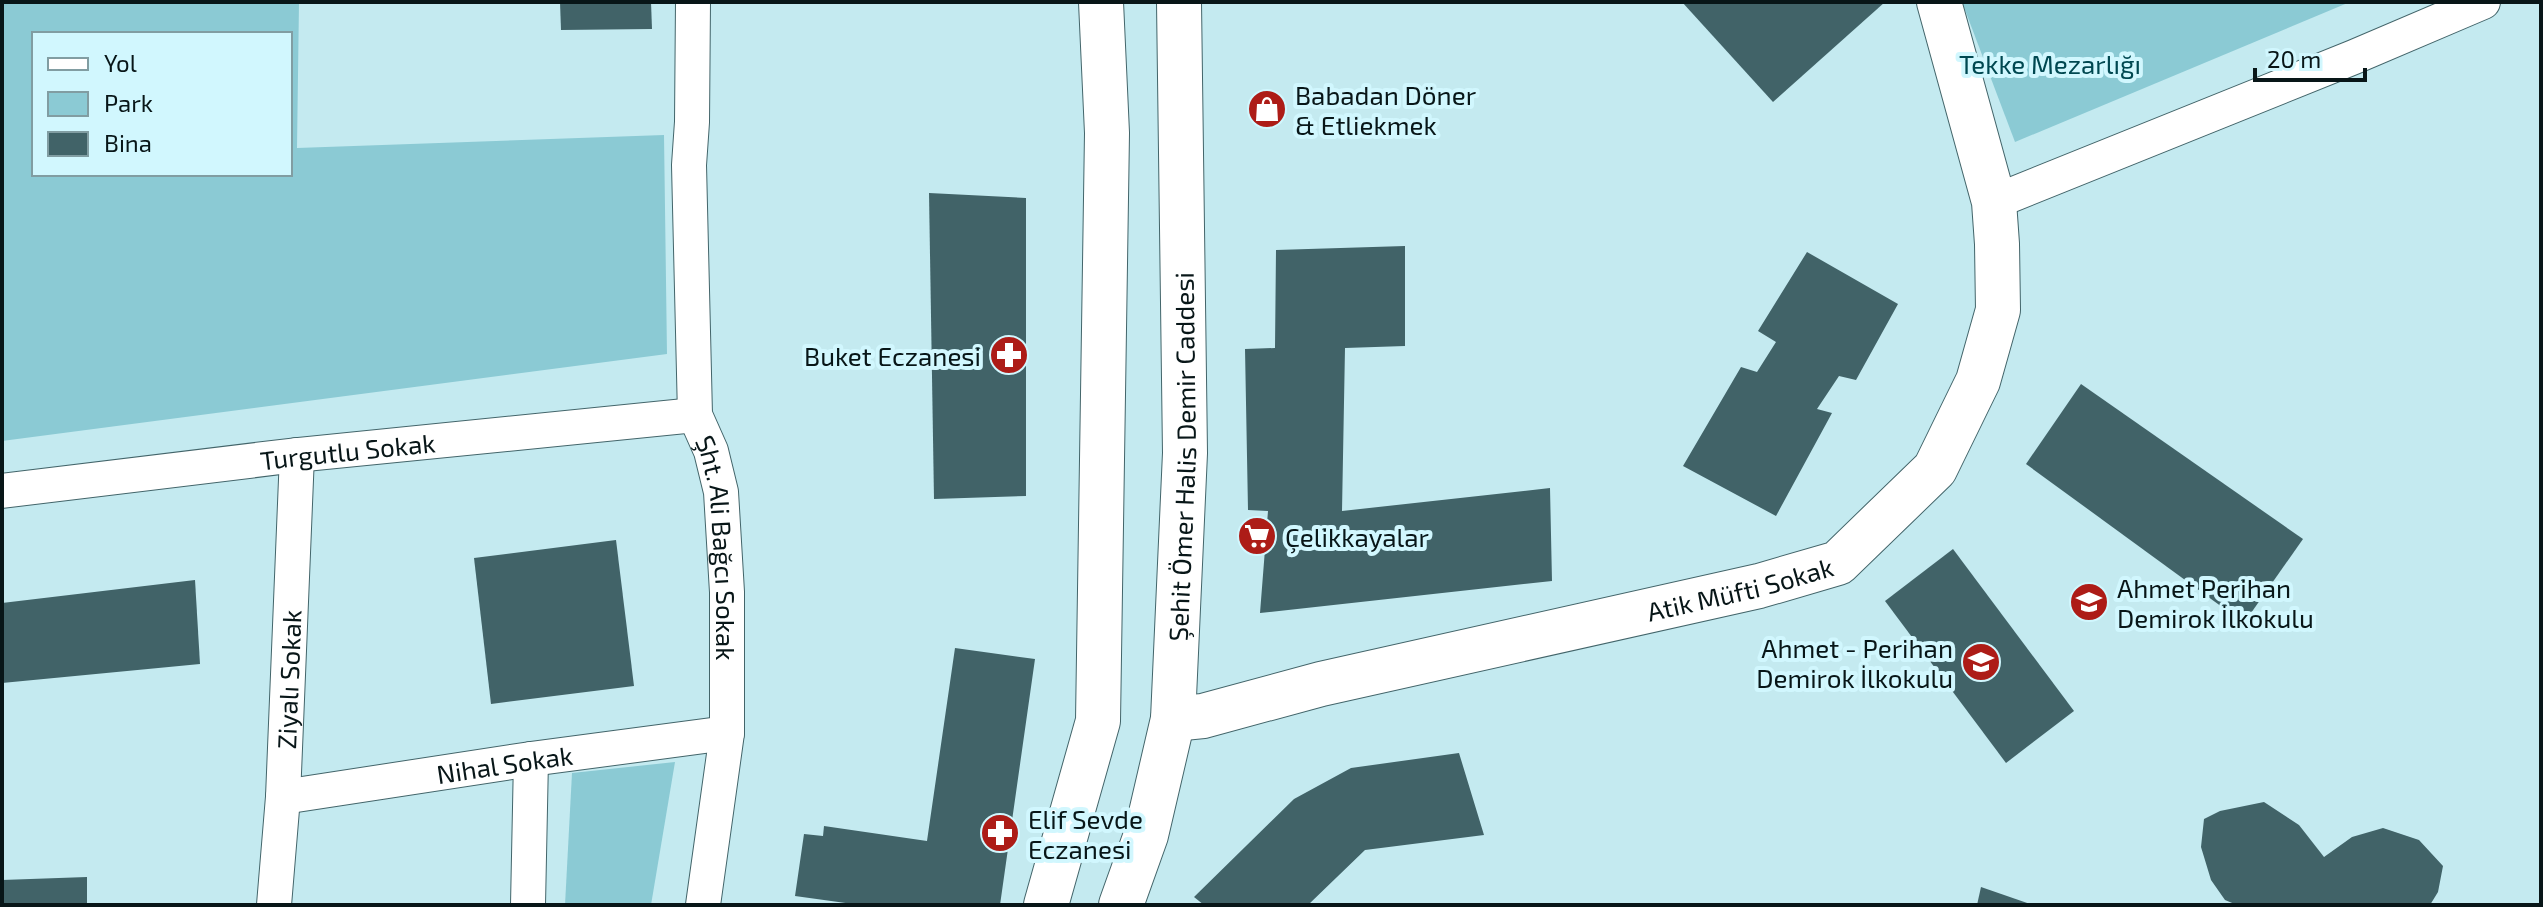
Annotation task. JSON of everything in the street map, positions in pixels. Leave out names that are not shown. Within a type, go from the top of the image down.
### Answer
[{"type":"main road","points":[[1046,905],[1098,721],[1107,133],[1101,2]]},
{"type":"main road","name":"Şehit Ömer Halis Demir Caddesi","points":[[1121,905],[1146,835],[1173,719],[1185,453],[1179,2]]},
{"type":"main road","name":"Atik Müfti Sokak","points":[[1173,719],[1203,716],[1321,684],[1759,586],[1838,563],[1935,469],[1978,381],[1998,310],[1994,202],[1939,2]]},
{"type":"street","name":"Şht. Ali Bağcı Sokak","points":[[693,2],[689,165],[695,415],[711,451],[721,492],[727,592],[727,733],[703,905]]},
{"type":"street","points":[[1994,202],[2483,2]]},
{"type":"street","name":"Turgutlu Sokak","points":[[2,491],[297,455],[695,415]]},
{"type":"street","name":"Ziyalı Sokak","points":[[274,905],[283,797],[297,455]]},
{"type":"street","name":"Nihal Sokak","points":[[283,797],[727,733]]},
{"type":"street","points":[[528,905],[531,759]]},
{"type":"green space","points":[[2,2],[299,2],[297,148],[664,135],[667,354],[2,441]]},
{"type":"green space","name":"Tekke Mezarlığı","points":[[1962,2],[2350,2],[2015,142]]},
{"type":"green space","points":[[675,762],[651,905],[565,905],[572,773]]},
{"type":"building","points":[[560,2],[651,2],[652,29],[561,30]]},
{"type":"building","points":[[1682,2],[1885,2],[1773,102]]},
{"type":"building","points":[[929,193],[1026,198],[1026,496],[934,499]]},
{"type":"building","points":[[1405,246],[1405,346],[1345,348],[1342,511],[1550,488],[1552,581],[1260,613],[1268,511],[1248,510],[1245,349],[1275,348],[1276,250]]},
{"type":"building","points":[[1807,252],[1898,304],[1856,380],[1839,376],[1817,409],[1832,413],[1776,516],[1683,466],[1741,367],[1757,372],[1776,342],[1758,331]]},
{"type":"building","points":[[2081,384],[2303,539],[2244,623],[2026,464]]},
{"type":"building","points":[[616,540],[634,686],[491,704],[474,558]]},
{"type":"building","points":[[1953,549],[2074,711],[2006,763],[1885,601]]},
{"type":"building","points":[[195,580],[200,664],[2,683],[2,603]]},
{"type":"building","points":[[955,648],[1035,659],[1000,905],[860,905],[795,896],[804,834],[823,836],[824,826],[927,841]]},
{"type":"building","points":[[1459,753],[1484,835],[1365,850],[1308,905],[1204,905],[1194,897],[1294,799],[1351,768]]},
{"type":"building","points":[[2264,802],[2299,825],[2324,857],[2352,837],[2383,828],[2419,840],[2443,866],[2438,892],[2430,905],[2237,905],[2225,900],[2211,880],[2201,847],[2204,819],[2220,811]]},
{"type":"building","points":[[87,877],[87,905],[2,905],[2,880]]},
{"type":"building","points":[[1981,887],[2033,905],[1977,905]]},
{"type":"place","name":"Babadan Döner & Etliekmek","points":[[1267,109]]},
{"type":"place","name":"Buket Eczanesi","points":[[1009,355]]},
{"type":"place","name":"Çelikkayalar","points":[[1257,536]]},
{"type":"place","name":"Ahmet Perihan Demirok İlkokulu","points":[[2089,602]]},
{"type":"place","name":"Ahmet - Perihan Demirok İlkokulu","points":[[1981,662]]},
{"type":"place","name":"Elif Sevde Eczanesi","points":[[1000,833]]}]
